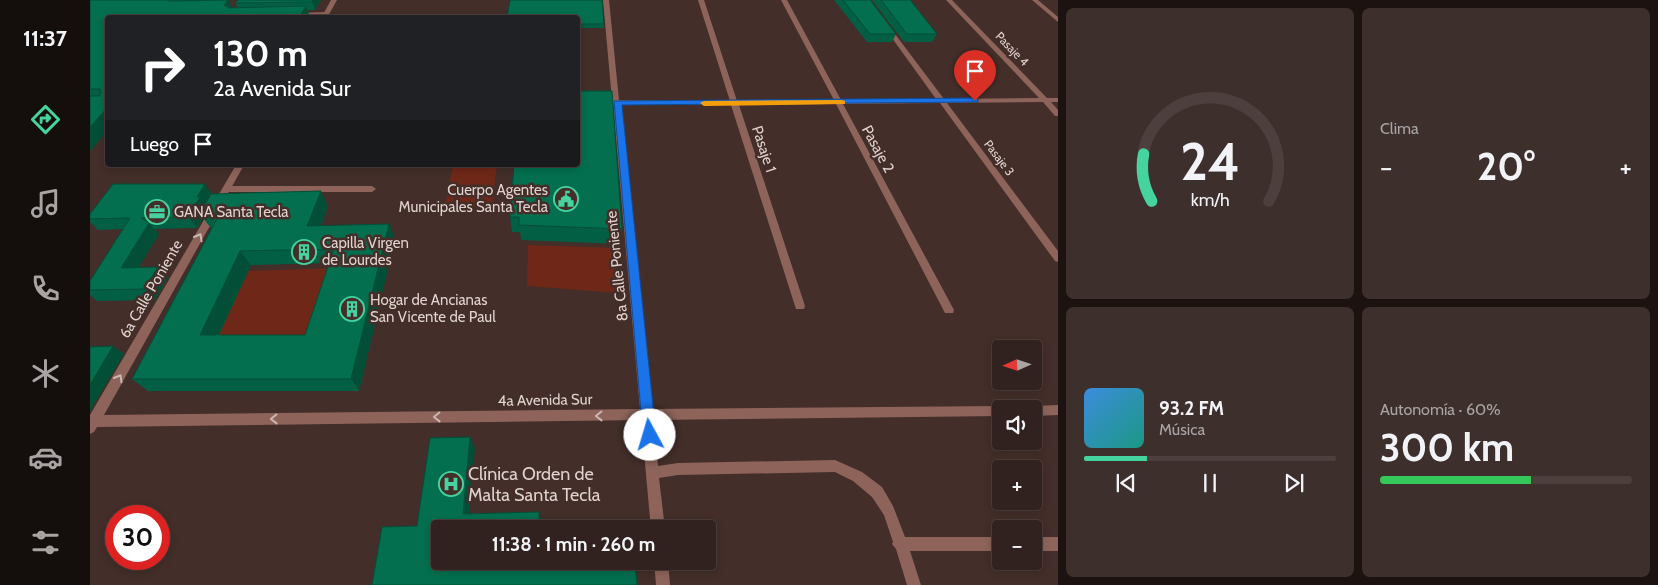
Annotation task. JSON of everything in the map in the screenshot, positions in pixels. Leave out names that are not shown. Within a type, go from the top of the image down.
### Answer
[{"type":"street","points":[[326,15],[334,0]]},
{"type":"street","name":"8a Calle Poniente","points":[[606,0],[612,102],[648,415],[657,520]]},
{"type":"street","name":"Pasaje 1","points":[[701,0],[800,306]]},
{"type":"street","name":"Pasaje 2","points":[[784,0],[949,310]]},
{"type":"street","name":"Pasaje 4","points":[[949,0],[1058,114]]},
{"type":"street","points":[[1035,0],[1058,20]]},
{"type":"street","name":"Pasaje 3","points":[[884,23],[1058,258]]},
{"type":"street","points":[[612,102],[734,103],[1058,100]]},
{"type":"street","name":"6a Calle Poniente","points":[[92,423],[239,167]]},
{"type":"street","points":[[226,189],[372,189]]},
{"type":"street","points":[[1042,411],[1058,410]]},
{"type":"street","name":"4a Avenida Sur","points":[[92,423],[992,411]]},
{"type":"street","points":[[654,474],[678,468],[835,466],[850,472],[878,494],[887,508],[914,585]]},
{"type":"street","points":[[899,544],[992,544]]},
{"type":"street","points":[[1042,544],[1058,544]]},
{"type":"street","points":[[662,570],[663,585]]},
{"type":"shaded area","points":[[453,167],[497,167],[492,207],[445,207]]},
{"type":"shaded area","points":[[528,245],[616,248],[619,293],[527,286]]},
{"type":"shaded area","points":[[340,268],[314,348],[213,347],[248,271]]},
{"type":"building","points":[[90,0],[228,0],[224,5],[228,8],[306,6],[301,15],[105,15],[105,110],[90,127],[90,96],[99,96],[101,94],[100,89],[90,89]]},
{"type":"building","points":[[238,0],[313,0],[312,2],[235,3]]},
{"type":"building","points":[[510,0],[602,0],[604,24],[580,24],[580,15],[508,15]]},
{"type":"building","points":[[843,0],[870,0],[896,34],[870,34]]},
{"type":"building","points":[[881,0],[910,0],[937,34],[907,34]]},
{"type":"building","name":"Cuerpo Agentes Municipales Santa Tecla","points":[[580,91],[612,91],[622,229],[519,225],[519,217],[510,217],[514,167],[580,167]]},
{"type":"building","points":[[113,184],[205,184],[197,197],[200,197],[188,217],[141,218],[149,223],[121,268],[158,267],[144,289],[90,290],[90,281],[130,218],[90,219],[90,214]]},
{"type":"building","name":"Hogar de Ancianas San Vicente de Paul","points":[[321,191],[307,226],[389,224],[351,379],[132,379],[220,213],[200,213],[211,194]],"holes":[[[334,249],[305,335],[200,335],[240,251]]]},
{"type":"building","points":[[113,346],[90,385],[90,347]]},
{"type":"building","name":"Clínica Orden de Malta Santa Tecla","points":[[470,437],[463,514],[539,512],[539,520],[431,520],[431,570],[636,570],[637,585],[372,585],[382,527],[417,526],[430,438]]},
{"type":"slow traffic","points":[[704,103],[842,102]]},
{"type":"place","name":"Cuerpo Agentes Municipales Santa Tecla","points":[[566,199]]},
{"type":"place","name":"GANA Santa Tecla","points":[[157,212]]},
{"type":"place","name":"Capilla Virgen de Lourdes","points":[[304,252]]},
{"type":"place","name":"Hogar de Ancianas San Vicente de Paul","points":[[352,309]]},
{"type":"place","name":"Clínica Orden de Malta Santa Tecla","points":[[451,484]]},
{"type":"route","points":[[650,435],[617,102],[975,101]]}]
